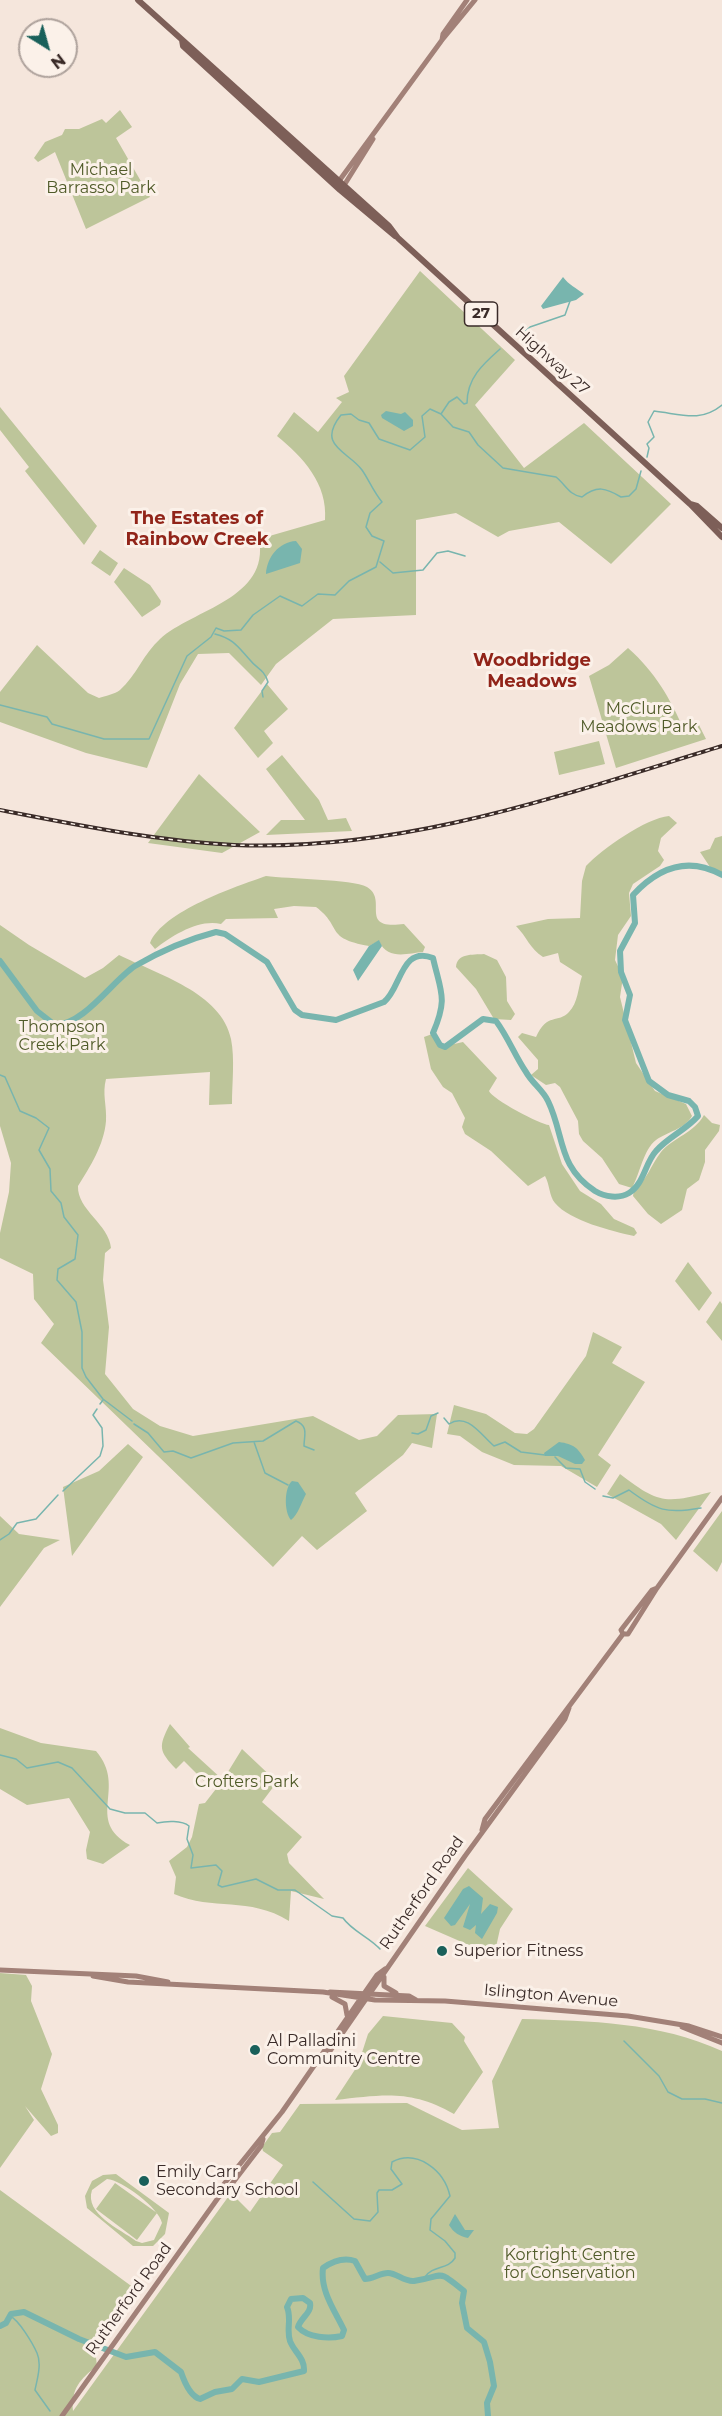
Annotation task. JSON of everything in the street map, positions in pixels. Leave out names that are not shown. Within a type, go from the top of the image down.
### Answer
[{"type":"main road","name":"Highway 27","points":[[138,0],[182,40],[183,46],[389,226],[398,238],[690,504],[722,537]]},
{"type":"main road","points":[[442,40],[443,34],[467,0]]},
{"type":"main road","points":[[341,185],[442,40],[475,0]]},
{"type":"main road","name":"Highway 27","points":[[690,504],[697,506],[722,528]]},
{"type":"main road","name":"Rutherford Road","points":[[316,2064],[323,2061],[481,1833],[485,1819],[560,1716],[569,1708],[622,1634],[621,1630],[652,1590],[657,1588],[722,1498]]},
{"type":"main road","points":[[387,1967],[383,1978],[384,1986],[391,1992],[409,1996]]},
{"type":"main road","name":"Islington Avenue","points":[[0,1970],[93,1976],[109,1980],[325,1992],[417,2001],[455,2001],[628,2016],[689,2026],[722,2037]]},
{"type":"main road","points":[[325,1992],[345,2004],[348,2010],[346,2018]]},
{"type":"main road","name":"Rutherford Road","points":[[62,2416],[218,2198],[224,2184],[242,2160],[263,2139],[346,2018],[366,1996]]},
{"type":"main road","name":"Islington Avenue","points":[[366,1996],[409,1996],[417,2001]]},
{"type":"main road","name":"Islington Avenue","points":[[681,2026],[722,2043]]},
{"type":"green space","name":"Michael Barrasso Park","points":[[120,110],[132,127],[116,138],[150,197],[86,229],[55,152],[38,162],[34,158],[45,142],[62,135],[65,129],[79,129],[102,119],[106,123]]},
{"type":"green space","points":[[420,271],[515,360],[475,405],[524,468],[584,423],[671,504],[611,564],[559,522],[509,531],[498,537],[456,513],[416,520],[416,615],[333,619],[276,664],[261,685],[229,653],[198,654],[180,684],[147,768],[86,753],[0,722],[0,692],[37,645],[88,693],[99,698],[115,693],[131,678],[160,639],[241,589],[253,576],[259,559],[259,539],[325,520],[322,495],[312,472],[277,436],[294,412],[318,432],[342,402],[336,398],[349,392],[344,376]]},
{"type":"green space","points":[[0,407],[97,526],[84,545],[25,471],[29,467],[0,430]]},
{"type":"green space","points":[[100,550],[118,563],[110,576],[91,563]]},
{"type":"green space","points":[[124,568],[150,585],[161,601],[160,605],[142,617],[114,582]]},
{"type":"green space","name":"McClure Meadows Park","points":[[628,648],[661,686],[684,730],[699,725],[706,739],[616,768],[589,676],[609,665]]},
{"type":"green space","points":[[267,684],[288,709],[264,731],[273,743],[258,758],[234,728]]},
{"type":"green space","points":[[599,741],[605,764],[559,775],[554,752]]},
{"type":"green space","points":[[282,755],[319,800],[328,820],[346,818],[352,831],[266,835],[281,820],[305,820],[266,769]]},
{"type":"green space","points":[[199,774],[260,832],[222,853],[148,843]]},
{"type":"green space","points":[[669,816],[677,823],[661,838],[658,851],[664,860],[660,866],[633,884],[629,893],[631,916],[618,935],[615,960],[623,977],[620,997],[636,1063],[655,1091],[686,1104],[692,1116],[685,1124],[660,1137],[652,1144],[632,1188],[619,1184],[602,1158],[583,1141],[579,1134],[578,1121],[560,1087],[555,1083],[546,1085],[531,1075],[538,1069],[538,1060],[518,1037],[522,1033],[536,1037],[544,1024],[569,1012],[576,1000],[582,976],[560,962],[558,953],[543,957],[539,954],[516,926],[548,919],[580,918],[582,881],[586,866],[625,835],[649,822]]},
{"type":"green space","points":[[722,836],[722,873],[710,867],[700,852],[710,849],[715,838]]},
{"type":"green space","points":[[266,876],[334,881],[367,887],[373,893],[377,918],[381,923],[404,924],[425,947],[423,952],[393,954],[379,941],[369,946],[355,943],[340,935],[316,907],[294,906],[274,909],[278,918],[226,919],[221,924],[204,924],[186,929],[155,949],[150,943],[157,931],[184,911],[219,894]]},
{"type":"green space","name":"Thompson Creek Park","points":[[0,925],[85,978],[103,968],[119,955],[169,978],[202,997],[215,1009],[225,1023],[231,1039],[232,1104],[209,1105],[210,1072],[106,1079],[105,1130],[92,1163],[78,1186],[82,1202],[105,1232],[111,1248],[105,1253],[103,1280],[109,1327],[105,1374],[133,1409],[160,1426],[193,1436],[313,1416],[359,1440],[377,1436],[398,1415],[437,1414],[432,1448],[412,1443],[403,1455],[355,1493],[367,1511],[317,1550],[302,1536],[273,1567],[41,1343],[54,1324],[34,1299],[33,1274],[0,1258],[0,1233],[9,1192],[11,1163],[0,1126]]},
{"type":"green space","points":[[484,954],[497,960],[506,977],[507,1001],[515,1014],[511,1020],[494,1019],[476,989],[456,967],[462,957]]},
{"type":"green space","points":[[435,1033],[437,1043],[441,1047],[463,1042],[497,1078],[489,1091],[492,1095],[517,1111],[549,1125],[562,1164],[580,1191],[601,1204],[614,1219],[634,1228],[637,1233],[634,1236],[592,1224],[571,1215],[553,1200],[545,1176],[528,1186],[491,1151],[465,1134],[462,1127],[465,1118],[452,1093],[443,1087],[431,1069],[424,1037]]},
{"type":"green space","points":[[704,1115],[712,1123],[720,1125],[719,1131],[705,1150],[705,1162],[699,1180],[687,1189],[682,1210],[661,1224],[648,1214],[633,1196],[634,1190],[646,1177],[661,1152],[695,1126]]},
{"type":"green space","points":[[688,1262],[712,1293],[699,1311],[675,1281]]},
{"type":"green space","points":[[720,1301],[722,1304],[722,1341],[706,1322]]},
{"type":"green space","points":[[593,1332],[622,1347],[612,1363],[645,1382],[598,1455],[611,1465],[597,1487],[561,1466],[514,1465],[482,1452],[460,1436],[447,1434],[454,1405],[486,1414],[515,1433],[527,1434],[534,1429],[586,1356]]},
{"type":"green space","points":[[128,1444],[143,1457],[72,1556],[63,1487],[99,1471]]},
{"type":"green space","points":[[620,1474],[644,1491],[662,1498],[682,1498],[711,1492],[676,1540],[661,1524],[607,1494]]},
{"type":"green space","points":[[722,1511],[722,1562],[717,1572],[693,1551]]},
{"type":"green space","points":[[0,1516],[19,1534],[60,1540],[44,1548],[0,1607]]},
{"type":"green space","name":"Crofters Park","points":[[170,1724],[190,1747],[188,1748],[223,1780],[242,1749],[277,1782],[262,1802],[302,1837],[287,1854],[289,1863],[324,1899],[291,1891],[289,1921],[260,1909],[203,1902],[174,1894],[176,1877],[169,1861],[187,1847],[192,1837],[199,1804],[205,1803],[219,1785],[209,1776],[204,1781],[184,1761],[176,1769],[170,1763],[163,1753],[162,1744]]},
{"type":"green space","points":[[0,1728],[41,1743],[96,1751],[105,1765],[108,1778],[107,1814],[110,1825],[117,1835],[130,1845],[103,1864],[87,1859],[86,1850],[90,1832],[69,1798],[27,1805],[0,1789]]},
{"type":"green space","points":[[468,1868],[513,1909],[500,1929],[494,1956],[425,1926]]},
{"type":"green space","points":[[0,1973],[26,1975],[32,1986],[31,2001],[52,2054],[41,2089],[58,2125],[58,2133],[51,2136],[25,2106],[34,2120],[0,2168]]},
{"type":"green space","points":[[383,2016],[452,2023],[465,2037],[464,2041],[483,2072],[454,2114],[410,2097],[382,2096],[335,2100],[358,2065],[368,2034]]},
{"type":"green space","name":"Kortright Centre for Conservation","points":[[522,2019],[599,2022],[649,2029],[698,2041],[722,2051],[722,2416],[0,2416],[0,2190],[134,2288],[90,2351],[96,2358],[97,2366],[78,2385],[75,2391],[73,2411],[231,2193],[250,2212],[283,2165],[263,2151],[262,2147],[272,2133],[280,2132],[300,2104],[407,2103],[462,2130],[499,2128],[492,2081]]},
{"type":"green space","points":[[116,2174],[169,2213],[165,2234],[153,2246],[133,2246],[87,2208],[85,2196],[92,2181],[103,2175]],"holes":[[[107,2179],[139,2196],[159,2217],[162,2223],[154,2240],[142,2243],[136,2241],[98,2214],[91,2199],[92,2190]]]},
{"type":"green space","points":[[115,2183],[157,2213],[137,2240],[96,2209]]},
{"type":"water","points":[[563,277],[584,294],[576,300],[543,309],[541,306]]},
{"type":"water","points":[[386,411],[401,414],[405,412],[413,420],[413,426],[404,431],[382,418],[381,415]]},
{"type":"water","points":[[296,541],[302,549],[300,563],[266,574],[271,556],[279,547]]},
{"type":"water","points":[[379,940],[382,946],[358,981],[353,970],[369,946]]},
{"type":"water","points":[[559,1442],[572,1445],[578,1450],[585,1460],[582,1464],[575,1464],[558,1456],[545,1456],[544,1453]]},
{"type":"water","points":[[292,1481],[298,1482],[306,1494],[291,1520],[287,1512],[286,1500],[287,1489]]},
{"type":"water","points":[[469,1886],[483,1898],[481,1914],[490,1904],[498,1907],[482,1939],[475,1933],[476,1925],[470,1930],[463,1927],[470,1904],[455,1925],[451,1926],[444,1918],[463,1889]]},
{"type":"water","points":[[455,2214],[465,2230],[474,2230],[468,2238],[457,2234],[449,2225]]},
{"type":"waterway","points":[[521,335],[530,327],[565,315],[570,301]]},
{"type":"waterway","points":[[441,414],[449,402],[457,397],[464,404],[467,403],[470,386],[477,372],[500,349]]},
{"type":"waterway","points":[[647,457],[649,448],[647,444],[654,437],[648,422],[654,411],[698,416],[714,411],[722,405]]},
{"type":"waterway","points":[[0,705],[47,717],[52,724],[104,739],[149,739],[187,656],[211,637],[216,628],[224,631],[241,630],[253,615],[280,596],[302,606],[318,594],[335,595],[349,581],[376,567],[384,541],[372,536],[366,527],[370,513],[382,502],[362,470],[333,441],[334,425],[341,415],[351,414],[369,423],[379,439],[410,450],[425,437],[422,416],[430,409],[441,414],[453,427],[469,432],[478,445],[503,468],[556,477],[571,492],[582,497],[597,489],[621,497],[629,496],[636,489],[641,471]]},
{"type":"waterway","points":[[380,562],[393,573],[423,570],[437,553],[448,551],[465,556]]},
{"type":"waterway","points":[[215,634],[235,644],[264,674],[268,682],[262,691],[263,697]]},
{"type":"waterway","points":[[0,961],[37,1011],[55,1025],[77,1018],[135,966],[174,946],[216,932],[225,934],[267,962],[295,1010],[302,1015],[336,1020],[384,1002],[390,996],[408,963],[422,956],[433,958],[442,996],[438,1021],[433,1033],[440,1045],[445,1047],[483,1019],[496,1021],[528,1076],[548,1101],[568,1161],[574,1171],[595,1191],[616,1197],[625,1195],[634,1189],[656,1151],[698,1116],[695,1107],[689,1101],[668,1095],[649,1081],[625,1020],[630,995],[621,972],[620,951],[635,923],[633,895],[653,878],[674,868],[697,866],[722,875]]},
{"type":"waterway","points":[[0,1075],[5,1077],[20,1111],[36,1118],[49,1128],[39,1150],[50,1169],[51,1191],[61,1203],[64,1217],[78,1235],[75,1259],[58,1269],[57,1280],[76,1302],[82,1332],[82,1368],[103,1399],[132,1421]]},
{"type":"waterway","points":[[100,1404],[103,1400]]},
{"type":"waterway","points":[[63,1491],[100,1456],[103,1446],[102,1428],[93,1415],[97,1409]]},
{"type":"waterway","points":[[412,1433],[418,1434],[426,1430],[431,1416],[438,1413]]},
{"type":"waterway","points":[[444,1418],[449,1424],[456,1421],[468,1423],[494,1446],[505,1442],[521,1452],[545,1455]]},
{"type":"waterway","points":[[134,1424],[148,1433],[164,1452],[173,1451],[191,1458],[233,1443],[263,1441],[296,1421],[304,1428],[304,1446],[314,1450]]},
{"type":"waterway","points":[[254,1442],[265,1473],[288,1485]]},
{"type":"waterway","points":[[555,1457],[566,1468],[580,1469],[585,1482],[595,1489]]},
{"type":"waterway","points":[[603,1496],[613,1498],[629,1490],[655,1507],[679,1511],[701,1508]]},
{"type":"waterway","points":[[0,1540],[9,1534],[17,1523],[36,1519],[58,1495]]},
{"type":"waterway","points":[[0,1755],[16,1759],[27,1768],[58,1762],[72,1768],[110,1809],[125,1813],[145,1813],[157,1823],[186,1824],[189,1826],[187,1839],[193,1855],[191,1868],[216,1865],[222,1871],[218,1885],[222,1887],[256,1879],[278,1890],[295,1890],[332,1916],[343,1918],[380,1949]]},
{"type":"waterway","points":[[624,2041],[659,2076],[668,2092],[682,2099],[705,2099],[722,2103]]},
{"type":"waterway","points":[[313,2182],[354,2219],[370,2221],[378,2212],[377,2193],[379,2190],[392,2190],[402,2184],[391,2169],[392,2162],[411,2158],[420,2160],[436,2170],[450,2196],[431,2219],[430,2230],[445,2241],[455,2253],[455,2258],[425,2277]]},
{"type":"waterway","points":[[0,2326],[6,2323],[11,2314],[24,2312],[79,2339],[126,2357],[155,2352],[181,2372],[190,2392],[200,2399],[215,2392],[232,2389],[242,2379],[259,2382],[304,2371],[303,2362],[289,2337],[287,2307],[291,2299],[303,2298],[310,2303],[309,2310],[298,2327],[302,2331],[319,2337],[342,2336],[344,2330],[324,2285],[323,2268],[331,2263],[338,2260],[355,2261],[365,2279],[388,2273],[410,2281],[444,2276],[464,2291],[462,2303],[467,2328],[484,2342],[494,2386],[487,2403],[488,2416]]},
{"type":"waterway","points":[[10,2316],[21,2327],[37,2353],[39,2367],[35,2390],[50,2411]]},
{"type":"railway","points":[[0,810],[117,832],[175,840],[234,845],[297,845],[421,830],[482,816],[542,801],[722,746]]},
{"type":"place","name":"Superior Fitness","points":[[442,1951]]},
{"type":"place","name":"Al Palladini Community Centre","points":[[255,2050]]},
{"type":"place","name":"Emily Carr Secondary School","points":[[144,2181]]},
{"type":"district","name":"The Estates of Rainbow Creek","points":[[197,529]]},
{"type":"district","name":"Woodbridge Meadows","points":[[532,671]]}]
